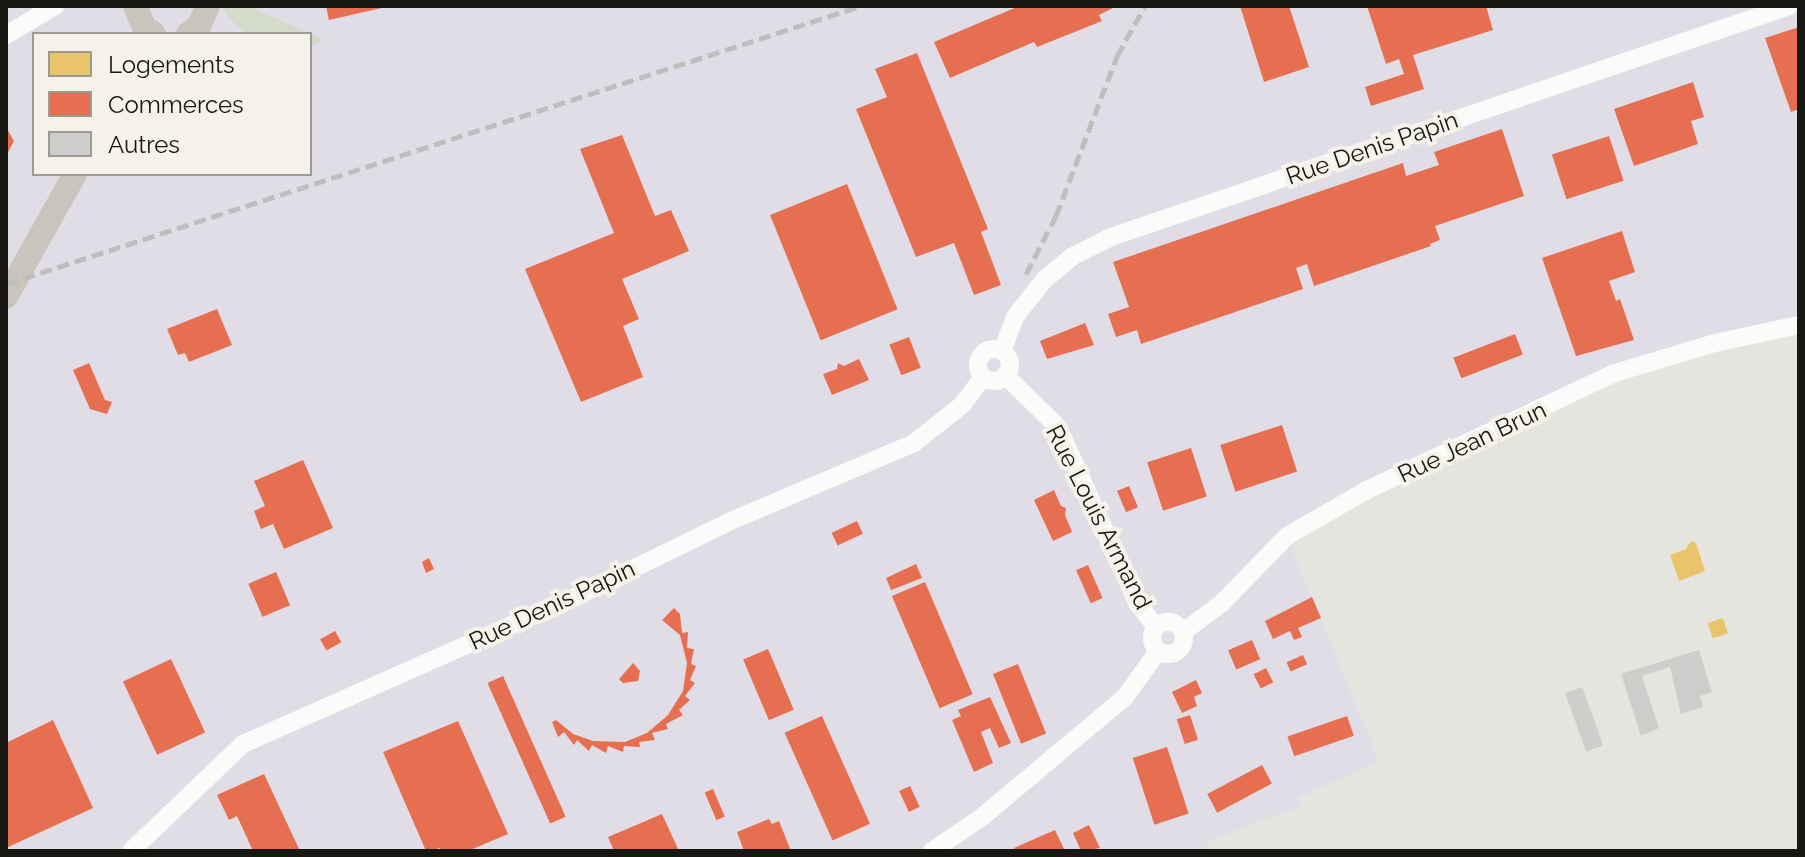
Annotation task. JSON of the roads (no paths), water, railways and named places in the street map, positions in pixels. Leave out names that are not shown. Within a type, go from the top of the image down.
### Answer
[{"type":"main road","points":[[135,6],[144,27],[151,32]]},
{"type":"main road","points":[[191,32],[199,26],[208,6]]},
{"type":"main road","points":[[6,297],[74,176]]},
{"type":"street","points":[[6,35],[55,6]]},
{"type":"street","name":"Rue Denis Papin","points":[[1002,351],[1015,317],[1044,280],[1071,257],[1111,237],[1789,6]]},
{"type":"street","name":"Rue Jean Brun","points":[[1183,632],[1222,603],[1287,536],[1367,490],[1615,373],[1715,343],[1799,325]]},
{"type":"street","points":[[990,349],[1002,351],[1010,362],[1005,375],[995,381],[983,377],[977,364],[981,354],[990,349]]},
{"type":"street","name":"Rue Louis Armand","points":[[1005,375],[1058,427],[1138,604],[1156,627]]},
{"type":"street","name":"Rue Denis Papin","points":[[131,851],[243,744],[573,598],[733,520],[914,443],[962,405],[983,377]]},
{"type":"street","points":[[1171,622],[1183,632],[1183,642],[1178,650],[1168,654],[1158,651],[1152,637],[1156,627],[1171,622]]},
{"type":"street","points":[[932,851],[982,817],[1125,697],[1158,651]]},
{"type":"railway","points":[[6,284],[860,6]]},
{"type":"railway","points":[[1026,274],[1056,216],[1117,56],[1145,6]]}]
